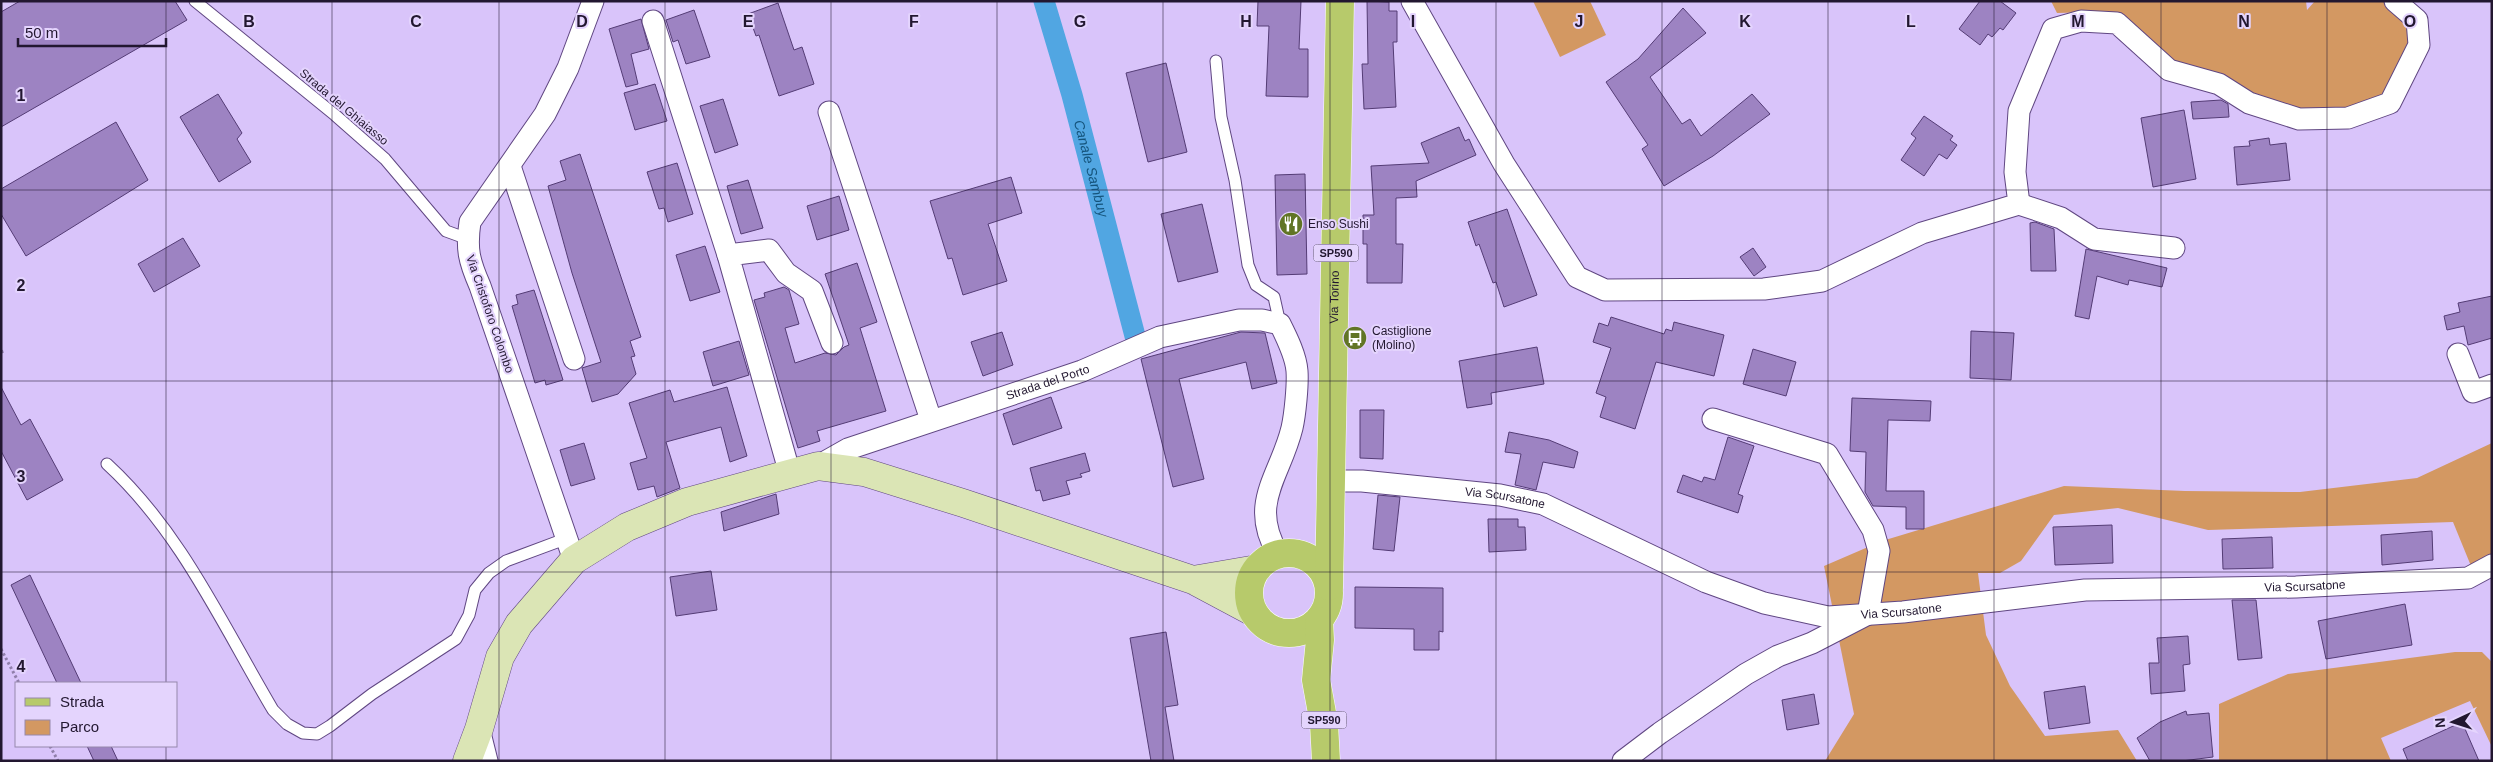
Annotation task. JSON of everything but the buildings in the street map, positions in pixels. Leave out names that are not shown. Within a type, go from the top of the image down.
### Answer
[{"type":"main road","name":"Via Torino","points":[[1331,493],[1340,1]]},
{"type":"main road","points":[[467,761],[479,729],[500,657],[519,624],[570,550],[687,502],[818,466],[864,472],[964,503],[1193,580],[1254,612]]},
{"type":"main road","name":"SP590","points":[[1316,680],[1285,634],[1267,627],[1254,612],[1249,590],[1280,560],[1331,493]]},
{"type":"main road","name":"SP590","points":[[1326,761],[1324,724],[1316,680],[1320,640],[1319,621],[1326,611],[1329,598],[1331,493]]},
{"type":"main road","points":[[1193,580],[1280,560],[1320,568],[1329,586]]},
{"type":"main road","points":[[1285,634],[1298,633],[1319,621]]},
{"type":"street","name":"Via Cristoforo Colombo","points":[[570,550],[480,286],[468,258],[468,239],[470,222],[545,114],[568,68],[593,1]]},
{"type":"street","points":[[1412,1],[1504,164],[1577,277],[1605,290],[1764,289],[1822,281],[1922,233],[2019,204],[2061,218],[2094,239],[2174,248]]},
{"type":"street","points":[[2019,204],[2015,172],[2019,111],[2053,29],[2081,21],[2117,23],[2169,70],[2218,84],[2250,103],[2299,119],[2348,118],[2390,102],[2419,45],[2417,20],[2395,1]]},
{"type":"street","points":[[653,20],[728,255],[790,474]]},
{"type":"street","points":[[829,112],[931,420]]},
{"type":"street","points":[[510,166],[574,359]]},
{"type":"street","points":[[728,255],[769,250],[786,274],[812,292],[832,343]]},
{"type":"street","name":"Strada del Porto","points":[[818,466],[848,449],[1082,371],[1160,337],[1239,320],[1262,320],[1280,324]]},
{"type":"street","points":[[1280,324],[1297,371],[1292,428],[1268,488],[1264,514],[1270,541],[1280,560]]},
{"type":"street","points":[[2458,354],[2473,392],[2492,385]]},
{"type":"street","points":[[1623,761],[1746,674],[1778,656],[1812,643],[1868,614],[1879,551],[1873,530],[1827,454],[1713,419]]},
{"type":"street","name":"Via Scursatone","points":[[1331,493],[1362,481],[1500,495],[1543,504],[1706,582],[1764,603],[1828,618],[2086,590],[2296,587],[2468,578],[2492,565]]},
{"type":"street","points":[[479,729],[487,761]]},
{"type":"lane","name":"Strada del Ghiaiasso","points":[[195,1],[385,158],[446,231],[468,239]]},
{"type":"lane","points":[[1216,61],[1221,117],[1234,171],[1248,265],[1256,285],[1274,297],[1280,324]]},
{"type":"lane","points":[[107,464],[134,489],[167,530],[199,580],[273,710],[287,724],[304,733],[317,734],[330,726],[372,694],[456,639],[470,615],[475,590],[489,572],[506,561],[570,550]]},
{"type":"path","points":[[1,649],[18,682]]},
{"type":"path","points":[[51,747],[58,761]]},
{"type":"green space","points":[[1533,1],[1590,1],[1606,35],[1560,57]]},
{"type":"green space","points":[[2051,1],[2306,1],[2307,10],[2315,1],[2388,1],[2412,22],[2413,46],[2388,99],[2347,114],[2300,116],[2173,65],[2093,12],[2057,13]]},
{"type":"green space","points":[[2492,443],[2492,554],[2471,566],[2453,522],[2208,530],[2118,508],[2054,515],[2021,561],[2000,573],[1978,573],[1986,635],[2010,686],[2045,736],[2118,730],[2137,761],[1825,761],[1854,714],[1824,566],[1882,541],[2064,486],[2185,491],[2300,492],[2417,478]]},
{"type":"green space","points":[[2455,652],[2482,652],[2492,662],[2492,747],[2470,701],[2381,738],[2391,761],[2219,761],[2219,704],[2288,674]]},
{"type":"waterway","name":"Canale Sambuy","points":[[1044,1],[1072,95],[1135,336]]},
{"type":"place","name":"Enso Sushi","points":[[1291,224]]},
{"type":"place","name":"Castiglione (Molino)","points":[[1355,338]]}]
